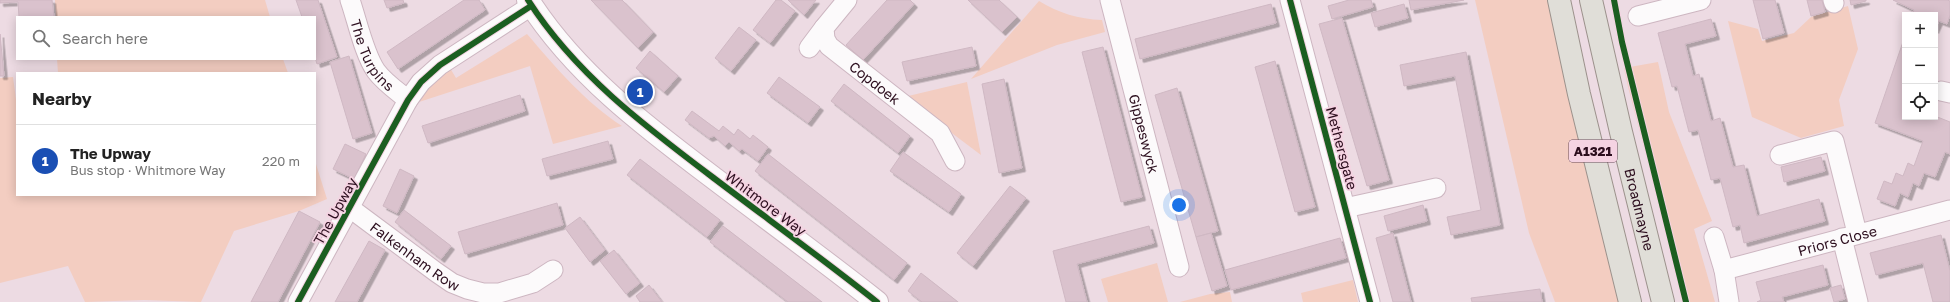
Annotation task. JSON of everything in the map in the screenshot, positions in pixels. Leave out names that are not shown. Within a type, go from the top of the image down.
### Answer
[{"type":"main road","name":"A1321","points":[[1559,0],[1581,101],[1630,302]]},
{"type":"main road","name":"Broadmayne","points":[[1591,0],[1621,132],[1663,302]]},
{"type":"street","name":"The Turpins","points":[[350,0],[375,70],[390,86],[408,100]]},
{"type":"street","points":[[809,48],[847,0]]},
{"type":"street","name":"Gippeswyck","points":[[1110,0],[1179,266]]},
{"type":"street","name":"Methersgate","points":[[1290,0],[1370,302]]},
{"type":"street","points":[[1638,16],[1701,0]]},
{"type":"street","name":"The Upway","points":[[298,302],[408,100],[421,82],[440,65],[529,3]]},
{"type":"street","name":"Whitmore Way","points":[[529,3],[567,51],[609,96],[704,171],[877,302]]},
{"type":"street","name":"Copdoek","points":[[824,28],[825,39],[829,46],[940,133],[955,161]]},
{"type":"street","points":[[1780,155],[1834,141],[1850,236],[1858,302]]},
{"type":"street","points":[[1346,208],[1436,188]]},
{"type":"street","name":"Falkenham Row","points":[[350,208],[436,272],[452,283],[466,289],[483,293],[499,293],[533,283],[553,270]]},
{"type":"street","name":"Priors Close","points":[[1724,270],[1950,210]]},
{"type":"street","points":[[1714,237],[1724,270],[1730,302]]},
{"type":"shaded area","points":[[55,0],[265,0],[270,16],[56,16]]},
{"type":"shaded area","points":[[1475,0],[1552,0],[1624,302],[1555,302],[1529,233]]},
{"type":"shaded area","points":[[1039,1],[1069,15],[1102,20],[1105,32],[1057,45],[971,79]]},
{"type":"shaded area","points":[[1848,6],[1858,49],[1839,100],[1844,126],[1801,138],[1752,117],[1728,21],[1758,29],[1762,41],[1794,33],[1811,17]]},
{"type":"shaded area","points":[[527,34],[560,72],[583,95],[608,117],[622,126],[553,144],[530,66],[419,102],[431,85],[450,68],[456,78]]},
{"type":"shaded area","points":[[57,60],[283,60],[288,72],[58,72]]},
{"type":"shaded area","points":[[1658,62],[1669,112],[1712,221],[1694,229],[1715,302],[1685,302],[1628,87],[1624,68]]},
{"type":"shaded area","points":[[13,77],[16,100],[16,196],[316,196],[316,164],[327,199],[299,211],[234,231],[201,302],[144,300],[85,302],[68,266],[0,283],[0,78]]},
{"type":"shaded area","points":[[967,82],[981,155],[904,97]]},
{"type":"shaded area","points":[[1157,263],[1168,302],[1108,302],[1101,279]]},
{"type":"shaded area","points":[[1353,280],[1358,302],[1303,302],[1301,293]]},
{"type":"shaded area","points":[[1230,292],[1232,302],[1180,302],[1210,294]]},
{"type":"building","points":[[0,0],[52,0],[54,16],[19,16],[18,2],[0,3]]},
{"type":"building","points":[[296,0],[318,0],[337,57],[317,64],[316,16],[302,16]]},
{"type":"building","points":[[384,0],[403,0],[404,3],[387,8]]},
{"type":"building","points":[[464,0],[479,0],[485,10],[398,69],[387,52]]},
{"type":"building","points":[[591,0],[622,0],[653,32],[638,48]]},
{"type":"building","points":[[776,0],[781,0],[795,11],[770,43],[753,30]]},
{"type":"building","points":[[788,0],[816,0],[804,15]]},
{"type":"building","points":[[887,0],[910,0],[914,4],[863,60],[846,45]]},
{"type":"building","points":[[968,0],[999,0],[1017,17],[1002,32]]},
{"type":"building","points":[[1349,0],[1371,0],[1373,7],[1332,19],[1328,6]]},
{"type":"building","points":[[1409,0],[1464,0],[1411,10]]},
{"type":"building","points":[[1753,0],[1775,0],[1784,33],[1763,39]]},
{"type":"building","points":[[1807,0],[1822,0],[1825,12],[1811,16]]},
{"type":"building","points":[[1850,0],[1866,0],[1866,1],[1851,5]]},
{"type":"building","points":[[1893,0],[1950,1],[1950,15],[1947,24],[1939,21],[1938,23],[1938,12],[1913,12],[1914,10]]},
{"type":"building","points":[[1271,4],[1276,23],[1140,59],[1135,39]]},
{"type":"building","points":[[1404,4],[1408,18],[1375,27],[1371,13]]},
{"type":"building","points":[[1342,18],[1389,180],[1367,186],[1319,24]]},
{"type":"building","points":[[1711,19],[1716,36],[1685,44],[1693,76],[1699,74],[1711,121],[1720,118],[1733,167],[1744,165],[1757,216],[1819,199],[1825,221],[1744,243],[1740,225],[1733,227],[1720,178],[1711,180],[1698,130],[1689,132],[1677,86],[1672,87],[1658,33]]},
{"type":"building","points":[[739,27],[756,40],[731,71],[715,58]]},
{"type":"building","points":[[0,34],[4,76],[0,76]]},
{"type":"building","points":[[1902,45],[1902,120],[1938,120],[1938,117],[1950,122],[1950,154],[1945,152],[1935,177],[1924,173],[1919,186],[1913,183],[1908,197],[1900,193],[1895,206],[1877,199],[1884,181],[1892,184],[1896,173],[1903,176],[1908,163],[1914,166],[1923,141],[1875,123]]},
{"type":"building","points":[[972,47],[976,66],[907,81],[902,62]]},
{"type":"building","points":[[1103,47],[1142,197],[1121,202],[1082,52]]},
{"type":"building","points":[[650,51],[678,76],[664,92],[636,68]]},
{"type":"building","points":[[1466,52],[1500,225],[1451,235],[1447,217],[1481,210],[1455,76],[1404,86],[1400,65]]},
{"type":"building","points":[[349,56],[372,133],[353,139],[330,62]]},
{"type":"building","points":[[1275,61],[1315,207],[1295,212],[1255,67]]},
{"type":"building","points":[[779,77],[820,107],[808,123],[767,93]]},
{"type":"building","points":[[1004,79],[1022,168],[999,173],[982,84]]},
{"type":"building","points":[[844,84],[910,136],[898,153],[831,101]]},
{"type":"building","points":[[1177,88],[1218,231],[1196,237],[1155,95]]},
{"type":"building","points":[[520,95],[525,111],[428,143],[422,126]]},
{"type":"building","points":[[692,111],[719,131],[723,126],[734,135],[738,129],[750,139],[753,135],[768,147],[758,161],[742,149],[739,151],[729,142],[725,146],[714,136],[709,138],[685,120]]},
{"type":"building","points":[[608,141],[613,159],[547,176],[542,159]]},
{"type":"building","points":[[345,144],[366,154],[354,179],[333,169]]},
{"type":"building","points":[[903,152],[961,194],[949,212],[890,171]]},
{"type":"building","points":[[768,154],[907,263],[894,280],[755,171]]},
{"type":"building","points":[[1821,157],[1825,171],[1784,182],[1781,167]]},
{"type":"building","points":[[640,159],[720,220],[707,237],[627,175]]},
{"type":"building","points":[[400,169],[414,176],[397,213],[383,206]]},
{"type":"building","points":[[1010,186],[1026,198],[973,266],[957,253]]},
{"type":"building","points":[[557,203],[563,225],[465,254],[458,232]]},
{"type":"building","points":[[1423,205],[1427,221],[1388,231],[1384,216]]},
{"type":"building","points":[[404,210],[451,246],[441,259],[395,222]]},
{"type":"building","points":[[299,211],[320,222],[278,302],[251,302]]},
{"type":"building","points":[[580,217],[605,250],[590,262],[565,228]]},
{"type":"building","points":[[723,226],[822,302],[788,302],[710,242]]},
{"type":"building","points":[[1149,226],[1154,243],[1077,264],[1087,302],[1066,302],[1053,251]]},
{"type":"building","points":[[1211,233],[1227,286],[1212,291],[1196,237]]},
{"type":"building","points":[[1393,233],[1411,302],[1393,302],[1376,238]]},
{"type":"building","points":[[1941,235],[1950,271],[1950,302],[1933,302],[1923,263],[1876,275],[1870,253]]},
{"type":"building","points":[[1340,238],[1346,258],[1231,290],[1225,270]]},
{"type":"building","points":[[369,241],[385,250],[357,302],[335,302]]},
{"type":"building","points":[[614,250],[640,283],[626,294],[600,261]]},
{"type":"building","points":[[1823,265],[1828,285],[1782,297],[1784,302],[1757,302],[1761,300],[1756,282]]},
{"type":"building","points":[[921,273],[958,302],[922,302],[908,291]]},
{"type":"building","points":[[649,285],[662,302],[640,302],[636,296]]},
{"type":"building","points":[[1841,285],[1845,299],[1834,302],[1830,288]]},
{"type":"building","points":[[1540,289],[1542,302],[1472,302],[1471,298]]},
{"type":"cycle path","points":[[528,0],[567,52],[613,98],[663,140],[817,255],[877,302]]},
{"type":"cycle path","points":[[1290,0],[1370,302]]},
{"type":"cycle path","points":[[1614,0],[1622,42],[1686,302]]},
{"type":"cycle path","points":[[298,302],[408,100],[421,82],[440,65],[531,6]]},
{"type":"place","name":"The Upway","points":[[640,92]]}]
